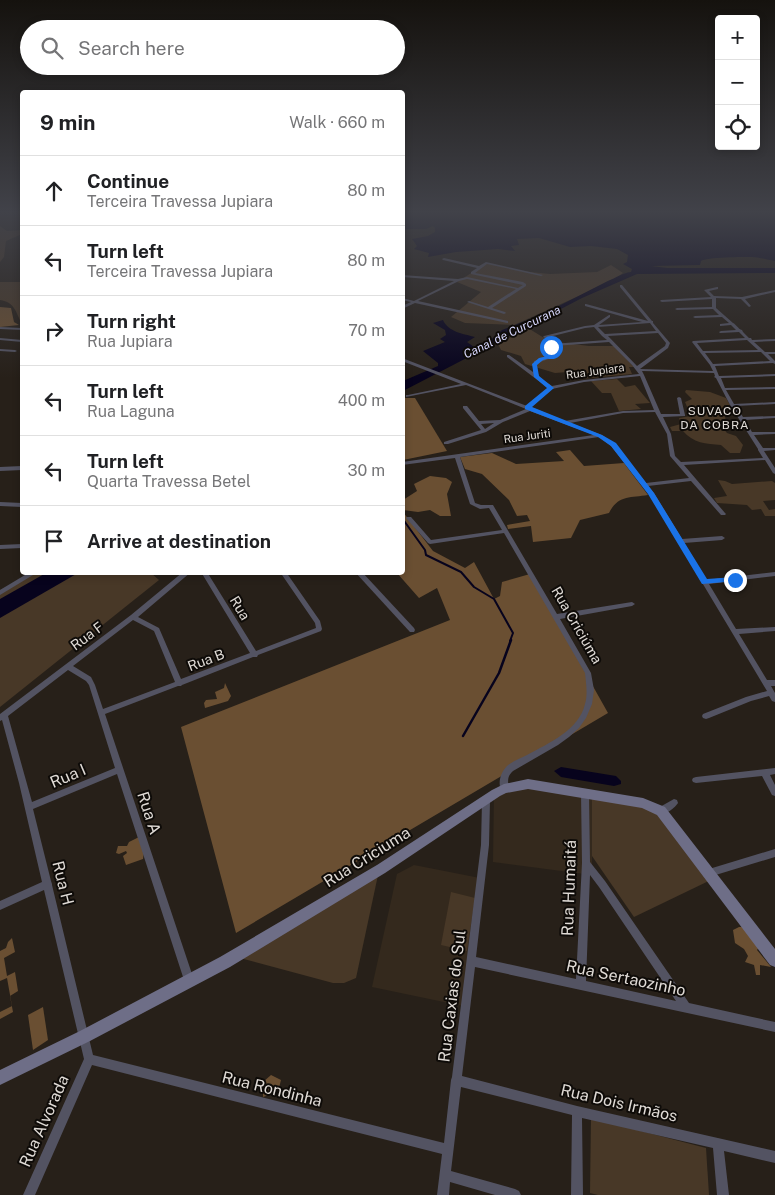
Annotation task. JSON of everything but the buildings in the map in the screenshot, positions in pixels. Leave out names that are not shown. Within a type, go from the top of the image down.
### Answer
[{"type":"main road","name":"Rua Criciuma","points":[[103,1026],[225,962],[374,873],[504,789],[528,784],[643,803],[661,811]]},
{"type":"main road","points":[[661,811],[775,960]]},
{"type":"main road","points":[[0,1078],[103,1026]]},
{"type":"street","points":[[474,266],[479,267]]},
{"type":"street","points":[[499,266],[541,275]]},
{"type":"street","points":[[464,279],[479,267]]},
{"type":"street","points":[[472,273],[526,285],[489,308]]},
{"type":"street","points":[[405,276],[464,279],[520,289]]},
{"type":"street","points":[[405,306],[458,280]]},
{"type":"street","points":[[621,286],[667,341],[668,345],[639,371]]},
{"type":"street","points":[[714,308],[714,298],[706,290],[717,288]]},
{"type":"street","points":[[662,301],[742,298],[775,291]]},
{"type":"street","points":[[742,298],[749,306]]},
{"type":"street","points":[[405,300],[508,322]]},
{"type":"street","points":[[469,302],[504,312]]},
{"type":"street","points":[[586,305],[651,322]]},
{"type":"street","points":[[677,309],[714,308],[734,324],[774,363]]},
{"type":"street","points":[[595,326],[609,316]]},
{"type":"street","points":[[695,317],[723,316]]},
{"type":"street","points":[[545,336],[572,329],[651,322]]},
{"type":"street","points":[[721,325],[734,324]]},
{"type":"street","points":[[595,326],[639,371],[669,434],[673,456],[723,514]]},
{"type":"street","points":[[0,328],[20,330]]},
{"type":"street","points":[[721,332],[741,331]]},
{"type":"street","points":[[603,335],[659,332]]},
{"type":"street","points":[[537,333],[545,336],[553,345],[551,347],[555,356],[535,362],[535,374],[539,380]]},
{"type":"street","points":[[0,339],[20,341]]},
{"type":"street","points":[[774,469],[765,459],[732,405],[712,365],[694,342],[775,340]]},
{"type":"street","points":[[553,345],[610,341]]},
{"type":"street","points":[[0,350],[15,351]]},
{"type":"street","points":[[703,352],[775,353]]},
{"type":"street","points":[[508,356],[551,388]]},
{"type":"street","points":[[405,360],[430,368],[600,436],[613,444],[646,485],[773,696],[749,698],[706,716]]},
{"type":"street","points":[[712,365],[774,363]]},
{"type":"street","name":"Rua Jupiara","points":[[446,443],[484,431],[529,408],[551,388],[584,381],[639,371],[775,375]]},
{"type":"street","points":[[408,396],[467,384]]},
{"type":"street","points":[[723,389],[775,388]]},
{"type":"street","points":[[564,422],[623,412],[683,415],[679,398]]},
{"type":"street","points":[[732,405],[775,403]]},
{"type":"street","points":[[465,407],[484,431]]},
{"type":"street","points":[[742,419],[775,417]]},
{"type":"street","name":"Rua Jupiara","points":[[478,423],[501,421]]},
{"type":"street","points":[[750,434],[775,433]]},
{"type":"street","name":"Rua Juriti","points":[[405,464],[600,436]]},
{"type":"street","points":[[760,450],[775,449]]},
{"type":"street","name":"Rua Criciúma","points":[[457,456],[473,504],[480,507],[491,506],[588,673],[590,690],[587,709],[578,727],[556,743],[512,766],[506,772],[504,789]]},
{"type":"street","points":[[679,464],[765,459]]},
{"type":"street","points":[[0,469],[20,468]]},
{"type":"street","points":[[646,485],[692,479]]},
{"type":"street","points":[[0,504],[20,506]]},
{"type":"street","points":[[409,518],[427,541],[430,542],[505,531]]},
{"type":"street","points":[[681,541],[722,538]]},
{"type":"street","points":[[0,547],[20,546]]},
{"type":"street","points":[[705,582],[775,574]]},
{"type":"street","points":[[0,593],[29,575]]},
{"type":"street","name":"Rua F","points":[[2,716],[134,617],[184,575]]},
{"type":"street","name":"Rua","points":[[206,575],[255,655]]},
{"type":"street","name":"Rua B","points":[[100,714],[255,655],[320,627],[285,575]]},
{"type":"street","points":[[361,575],[412,630]]},
{"type":"street","points":[[556,617],[632,604]]},
{"type":"street","points":[[134,617],[157,630],[179,684]]},
{"type":"street","points":[[734,632],[775,630]]},
{"type":"street","name":"Rua A","points":[[68,666],[89,679],[189,980]]},
{"type":"street","points":[[765,683],[775,683]]},
{"type":"street","name":"Rua H","points":[[2,716],[12,736],[85,1036],[89,1060]]},
{"type":"street","name":"Rua I","points":[[28,807],[119,770]]},
{"type":"street","points":[[696,780],[775,771]]},
{"type":"street","points":[[765,773],[775,793]]},
{"type":"street","name":"Rua Humaitá","points":[[580,983],[586,864],[585,793]]},
{"type":"street","name":"Rua Caxias do Sul","points":[[443,1195],[485,846],[486,801]]},
{"type":"street","points":[[661,811],[674,803]]},
{"type":"street","points":[[709,873],[775,853]]},
{"type":"street","points":[[586,864],[602,884],[685,1006]]},
{"type":"street","points":[[0,906],[48,884]]},
{"type":"street","name":"Rua Sertaozinho","points":[[471,961],[580,983],[775,1027]]},
{"type":"street","name":"Rua Rondinha","points":[[89,1060],[448,1150]]},
{"type":"street","name":"Rua Alvorada","points":[[29,1195],[89,1060]]},
{"type":"street","name":"Rua Dois Irmãos","points":[[456,1080],[577,1111],[775,1157]]},
{"type":"street","points":[[577,1111],[577,1195]]},
{"type":"street","points":[[718,1144],[723,1195]]},
{"type":"street","points":[[445,1175],[515,1195]]},
{"type":"shaded area","points":[[483,266],[499,266],[521,271],[550,274],[597,272],[612,266],[623,273],[581,295],[514,325],[465,323],[451,317],[481,292],[457,282]]},
{"type":"shaded area","points":[[0,282],[20,282],[20,320],[9,303],[0,300]]},
{"type":"shaded area","points":[[0,307],[11,308],[14,322],[19,325],[0,327]]},
{"type":"shaded area","points":[[528,328],[549,341],[589,346],[614,346],[634,367],[629,367],[632,374],[570,380],[567,372],[555,373],[525,364],[521,356],[501,350],[498,344]]},
{"type":"shaded area","points":[[617,379],[625,387],[635,385],[650,403],[635,404],[641,409],[619,411],[611,393],[602,393],[591,381]]},
{"type":"shaded area","points":[[686,390],[710,392],[726,398],[730,405],[724,405],[726,425],[722,427],[727,433],[736,436],[743,445],[740,453],[730,453],[721,445],[695,440],[683,431],[672,431],[670,427],[681,424],[679,418],[691,416],[685,402],[692,399],[685,392]]},
{"type":"shaded area","points":[[405,398],[415,398],[447,451],[405,460]]},
{"type":"shaded area","points":[[570,450],[584,466],[624,463],[648,495],[625,498],[616,503],[609,513],[580,520],[571,538],[533,542],[531,526],[508,529],[507,525],[530,521],[527,515],[517,516],[509,500],[482,474],[465,469],[460,457],[492,453],[516,464],[564,461],[556,452]]},
{"type":"shaded area","points":[[430,476],[446,478],[452,482],[447,494],[451,516],[440,516],[430,510],[418,512],[405,510],[405,499],[417,491],[414,484]]},
{"type":"shaded area","points":[[718,480],[732,484],[772,481],[775,483],[775,500],[763,501],[769,510],[775,509],[775,516],[765,516],[761,509],[752,510],[747,505],[717,503],[714,498],[727,496]]},
{"type":"shaded area","points":[[405,515],[433,551],[465,568],[474,562],[494,599],[500,596],[502,582],[530,574],[608,713],[236,933],[181,727],[450,620],[437,588],[419,598],[399,575],[405,575]]},
{"type":"shaded area","points":[[30,575],[153,575],[159,580],[0,707],[0,590]]},
{"type":"shaded area","points":[[225,683],[231,696],[228,701],[205,708],[204,703],[206,700],[217,699],[215,692],[224,688]]},
{"type":"shaded area","points":[[510,787],[592,792],[592,875],[493,862],[494,794]]},
{"type":"shaded area","points":[[592,792],[659,806],[717,877],[634,917],[592,856]]},
{"type":"shaded area","points":[[139,837],[144,851],[143,859],[126,865],[123,856],[127,853],[126,851],[119,854],[116,853],[118,846],[127,846],[129,842]]},
{"type":"shaded area","points":[[414,865],[480,878],[463,1006],[372,987],[397,874]]},
{"type":"shaded area","points":[[378,875],[356,978],[344,983],[333,983],[240,958]]},
{"type":"shaded area","points":[[451,892],[475,898],[467,951],[441,945]]},
{"type":"shaded area","points":[[739,927],[747,927],[761,944],[757,950],[771,967],[760,965],[760,975],[756,975],[754,965],[745,962],[748,956],[744,949],[735,943],[733,930]]},
{"type":"shaded area","points":[[12,938],[15,952],[4,958],[7,976],[15,972],[18,991],[10,996],[7,978],[0,981],[0,951],[6,948]]},
{"type":"shaded area","points":[[12,1006],[13,1012],[0,1019],[0,1012]]},
{"type":"shaded area","points":[[43,1007],[48,1040],[33,1050],[28,1015]]},
{"type":"shaded area","points":[[271,1075],[281,1080],[278,1092],[263,1097],[263,1082]]},
{"type":"shaded area","points":[[591,1118],[706,1148],[709,1195],[598,1195],[590,1193]]},
{"type":"water","name":"Canal de Curcurana","points":[[626,266],[662,266],[651,266],[667,268],[775,268],[775,273],[637,274],[582,298],[405,390],[405,380],[438,366],[438,363],[423,351],[445,342],[440,339],[446,335],[445,330],[433,323],[443,320],[452,330],[475,337],[467,342],[474,347],[493,338],[502,330],[543,314],[622,274],[631,272],[632,269]]},
{"type":"water","points":[[42,575],[75,575],[0,618],[0,599]]},
{"type":"water","points":[[561,767],[616,776],[621,781],[621,784],[614,786],[561,777],[554,771]]},
{"type":"waterway","points":[[405,522],[425,550],[426,555],[461,572],[474,587],[494,599],[513,633],[510,641]]},
{"type":"waterway","points":[[463,736],[499,673],[511,640]]},
{"type":"district","name":"SUVACO DA COBRA","points":[[715,418]]},
{"type":"route","points":[[551,347],[555,356],[535,362],[536,377],[551,388],[528,408],[600,436],[613,444],[651,493],[705,582],[735,580]]}]
